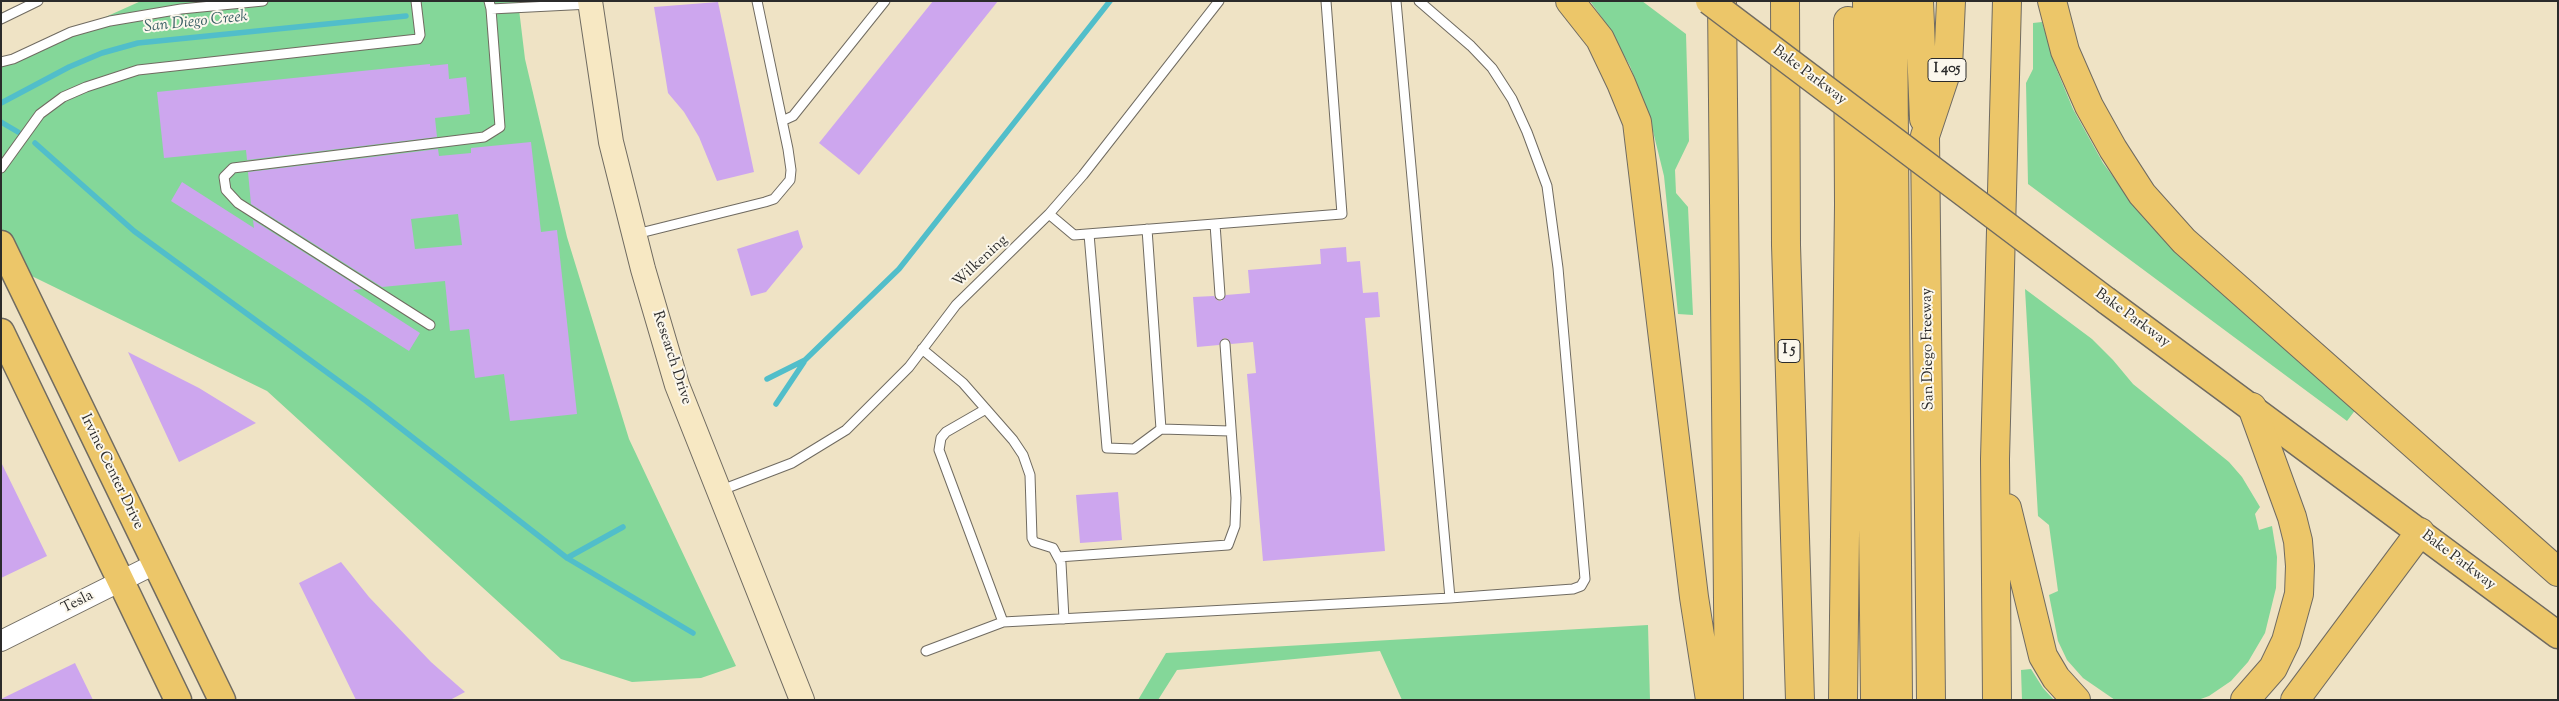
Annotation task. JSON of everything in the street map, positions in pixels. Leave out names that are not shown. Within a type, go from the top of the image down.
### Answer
[{"type":"highway","points":[[1570,1],[1600,39],[1637,122],[1694,597],[1710,700]]},
{"type":"highway","points":[[1722,1],[1729,700]]},
{"type":"highway","name":"I 5","points":[[1785,1],[1786,245],[1800,700]]},
{"type":"highway","points":[[1842,700],[1849,204],[1848,1]]},
{"type":"highway","points":[[1867,1],[1875,700]]},
{"type":"highway","points":[[1893,1],[1898,700]]},
{"type":"highway","points":[[1919,1],[1925,136]]},
{"type":"highway","name":"San Diego Freeway","points":[[1931,700],[1925,136],[1948,67],[1951,1]]},
{"type":"highway","points":[[1997,700],[1995,460],[2007,1]]},
{"type":"highway","points":[[2052,1],[2065,51],[2089,106],[2142,194],[2184,241],[2558,572]]},
{"type":"highway","points":[[2246,700],[2273,668],[2286,641],[2300,594],[2298,540],[2292,516],[2252,407]]},
{"type":"highway","points":[[1995,460],[2043,656],[2056,678],[2076,700]]},
{"type":"highway","points":[[2295,700],[2420,532]]},
{"type":"main road","name":"Bake Parkway","points":[[1709,1],[2107,301],[2558,635]]},
{"type":"main road","name":"Research Drive","points":[[590,3],[611,142],[633,235],[678,384],[802,700]]},
{"type":"main road","name":"Irvine Center Drive","points":[[1,244],[222,700]]},
{"type":"main road","points":[[1,332],[178,700]]},
{"type":"street","name":"Tesla","points":[[1,642],[155,564]]},
{"type":"lane","points":[[1,19],[38,1]]},
{"type":"lane","points":[[1,62],[13,59],[71,32],[110,21],[164,12],[263,1]]},
{"type":"lane","points":[[1,168],[40,114],[62,97],[86,87],[138,70],[418,39],[420,35],[416,1]]},
{"type":"lane","points":[[633,235],[774,198],[790,180],[791,170],[782,121],[757,1]]},
{"type":"lane","points":[[782,121],[793,116],[885,1]]},
{"type":"lane","name":"Wilkening","points":[[719,491],[792,463],[846,430],[909,367],[956,305],[1049,214],[1083,176],[1219,1]]},
{"type":"lane","points":[[1049,214],[1074,235],[1342,214],[1326,1]]},
{"type":"lane","points":[[1396,1],[1450,598]]},
{"type":"lane","points":[[926,651],[1003,622],[1450,598],[1573,589],[1580,586],[1585,579],[1558,268],[1547,186],[1527,132],[1512,99],[1492,68],[1471,46],[1419,1]]},
{"type":"lane","points":[[430,324],[238,203],[226,190],[224,176],[233,168],[484,137],[500,127],[490,5],[590,3]]},
{"type":"lane","points":[[1215,224],[1220,295]]},
{"type":"lane","points":[[1147,229],[1161,429]]},
{"type":"lane","points":[[1089,234],[1107,448],[1134,449],[1161,429],[1230,431]]},
{"type":"lane","points":[[1058,557],[1228,545],[1235,526],[1236,498],[1225,344]]},
{"type":"lane","points":[[922,349],[963,383],[1013,440],[1023,455],[1030,475],[1034,542],[1050,546],[1061,563],[1064,619]]},
{"type":"lane","points":[[986,409],[946,432],[940,438],[939,450],[1003,622]]},
{"type":"green space","points":[[141,1],[518,1],[525,59],[567,237],[629,439],[736,666],[701,678],[632,682],[561,659],[267,391],[1,261],[1,64]]},
{"type":"green space","points":[[1590,1],[1642,1],[1686,34],[1689,141],[1675,170],[1676,193],[1688,207],[1693,315],[1678,314],[1664,176],[1650,119],[1630,66],[1605,22]]},
{"type":"green space","points":[[2042,22],[2056,68],[2073,109],[2103,163],[2132,202],[2356,409],[2347,421],[2028,184],[2026,83],[2033,69],[2033,23]]},
{"type":"green space","points":[[2025,289],[2092,339],[2133,384],[2229,462],[2242,477],[2260,507],[2255,514],[2259,530],[2272,526],[2277,557],[2276,588],[2265,633],[2248,662],[2231,681],[2209,696],[2198,700],[2115,700],[2083,678],[2067,660],[2058,641],[2049,595],[2058,591],[2049,525],[2038,516]]},
{"type":"green space","points":[[1648,625],[1650,700],[1402,700],[1380,651],[1177,670],[1158,700],[1138,700],[1166,653]]},
{"type":"green space","points":[[2031,669],[2043,688],[2054,700],[2022,700],[2021,670]]},
{"type":"building","points":[[933,1],[998,1],[859,175],[819,143]]},
{"type":"building","points":[[718,2],[754,172],[717,181],[699,137],[684,112],[668,93],[654,7]]},
{"type":"building","points":[[430,64],[430,66],[448,64],[449,79],[466,77],[470,114],[435,118],[437,137],[247,160],[246,150],[164,158],[157,92]]},
{"type":"building","points":[[531,142],[541,232],[557,230],[577,414],[510,421],[504,374],[475,378],[469,329],[450,331],[445,281],[382,287],[251,204],[248,172],[438,149],[439,156],[471,153],[471,148]],"holes":[[[458,214],[462,245],[415,249],[411,219]]]},
{"type":"building","points":[[182,182],[254,228],[253,220],[362,289],[353,290],[420,333],[409,351],[171,201]]},
{"type":"building","points":[[798,230],[803,247],[766,292],[751,296],[737,249]]},
{"type":"building","points":[[1346,247],[1347,262],[1360,261],[1363,293],[1378,292],[1380,317],[1365,318],[1385,551],[1263,561],[1247,374],[1256,373],[1253,342],[1231,344],[1228,339],[1224,338],[1219,345],[1197,347],[1193,297],[1214,296],[1217,300],[1221,301],[1226,295],[1250,293],[1248,270],[1321,264],[1320,249]]},
{"type":"building","points":[[128,352],[199,388],[256,423],[179,462]]},
{"type":"building","points":[[1,462],[47,556],[1,578]]},
{"type":"building","points":[[1118,492],[1122,540],[1080,543],[1076,495]]},
{"type":"building","points":[[341,562],[369,597],[431,662],[465,692],[450,700],[356,700],[299,583]]},
{"type":"building","points":[[75,663],[93,700],[1,700],[1,699]]},
{"type":"waterway","points":[[767,379],[805,360],[899,269],[1110,1]]},
{"type":"waterway","name":"San Diego Creek","points":[[1,103],[69,67],[102,53],[138,43],[406,16]]},
{"type":"waterway","points":[[1,122],[18,132]]},
{"type":"waterway","points":[[35,143],[134,231],[366,401],[567,558],[693,633]]},
{"type":"waterway","points":[[776,404],[804,362]]},
{"type":"waterway","points":[[567,558],[623,527]]}]
